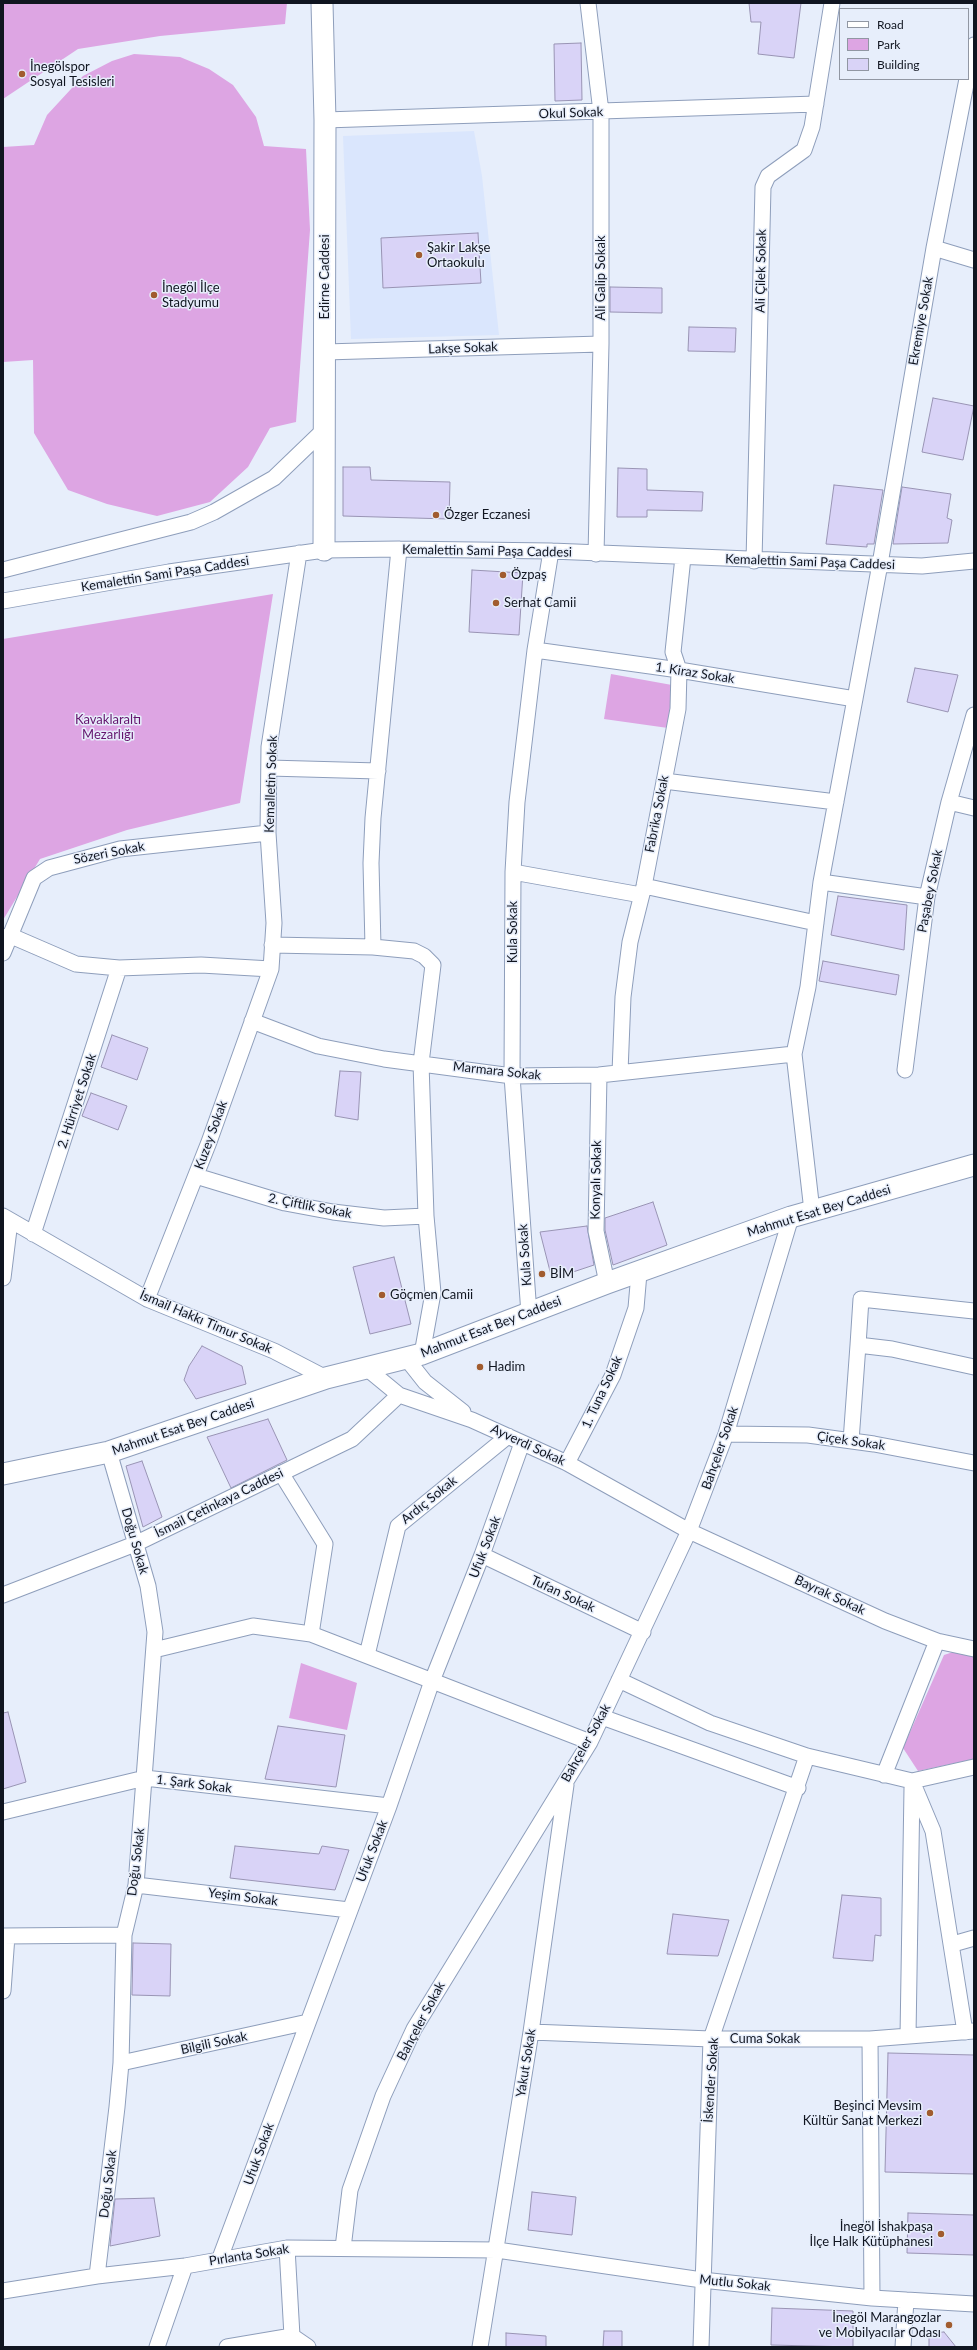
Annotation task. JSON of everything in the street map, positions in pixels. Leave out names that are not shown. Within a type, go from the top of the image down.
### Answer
[{"type":"street","name":"Edirne Caddesi","points":[[322,3],[325,120],[326,352],[324,550]]},
{"type":"street","name":"Ali Galip Sokak","points":[[588,3],[601,112],[601,344],[596,554]]},
{"type":"street","name":"Ali Çilek Sokak","points":[[754,560],[763,187],[768,176],[804,150],[812,127],[832,3]]},
{"type":"street","points":[[969,69],[974,45]]},
{"type":"street","name":"Ekremiye Sokak","points":[[812,1211],[794,1054],[808,987],[822,882],[880,564],[934,248],[967,80]]},
{"type":"street","name":"Okul Sokak","points":[[325,120],[816,104]]},
{"type":"street","points":[[934,248],[974,260]]},
{"type":"street","name":"Lakşe Sokak","points":[[326,352],[601,344]]},
{"type":"street","points":[[3,570],[191,522],[214,512],[274,478],[326,428]]},
{"type":"street","points":[[373,947],[371,863],[372,818],[378,771],[399,549]]},
{"type":"street","name":"Kemalettin Sami Paşa Caddesi","points":[[3,601],[169,572],[324,550],[399,549],[551,551],[922,566],[974,561]]},
{"type":"street","name":"Kula Sokak","points":[[529,1314],[512,1076],[513,872],[517,802],[535,650],[551,551]]},
{"type":"street","name":"Kemalletin Sokak","points":[[271,969],[274,923],[268,833],[270,747],[299,553]]},
{"type":"street","name":"Fabrika Sokak","points":[[620,1072],[623,997],[630,942],[642,890],[678,709],[679,670],[673,652],[683,557]]},
{"type":"street","name":"1. Kiraz Sokak","points":[[535,650],[679,670],[855,699]]},
{"type":"street","name":"Paşabey Sokak","points":[[905,1070],[927,897],[949,802],[974,715]]},
{"type":"street","points":[[269,768],[378,771]]},
{"type":"street","points":[[664,781],[836,802]]},
{"type":"street","points":[[949,802],[974,808]]},
{"type":"street","name":"Sözeri Sokak","points":[[3,952],[34,878],[49,868],[120,849],[268,833]]},
{"type":"street","points":[[513,872],[642,890],[816,923]]},
{"type":"street","points":[[822,882],[927,897]]},
{"type":"street","points":[[9,935],[76,964],[119,968],[201,965],[271,969]]},
{"type":"street","points":[[272,945],[373,947],[414,951],[424,956],[433,965],[421,1063],[426,1216],[433,1293],[414,1356],[425,1382],[472,1420]]},
{"type":"street","name":"2. Hürriyet Sokak","points":[[33,1234],[119,968]]},
{"type":"street","name":"Kuzey Sokak","points":[[148,1298],[196,1176],[271,969]]},
{"type":"street","name":"Marmara Sokak","points":[[252,1021],[318,1046],[384,1059],[512,1076],[599,1075],[794,1054]]},
{"type":"street","name":"Konyalı Sokak","points":[[599,1075],[596,1231],[608,1282]]},
{"type":"street","name":"Mahmut Esat Bey Caddesi","points":[[3,1474],[109,1452],[326,1378],[365,1367],[414,1356],[529,1314],[608,1282],[791,1217],[974,1165]]},
{"type":"street","name":"2. Çiftlik Sokak","points":[[196,1176],[285,1203],[333,1212],[384,1218],[426,1216]]},
{"type":"street","name":"Bahçeler Sokak","points":[[343,2248],[350,2190],[383,2096],[414,2029],[590,1742],[643,1632],[689,1531],[726,1434],[791,1217]]},
{"type":"street","points":[[3,1278],[7,1219]]},
{"type":"street","name":"İsmail Hakkı Timur Sokak","points":[[7,1219],[148,1298],[274,1351],[326,1378]]},
{"type":"street","name":"1. Tuna Sokak","points":[[567,1463],[613,1375],[636,1308],[639,1272]]},
{"type":"street","points":[[851,1441],[861,1299],[974,1312]]},
{"type":"street","points":[[858,1345],[900,1351],[974,1367]]},
{"type":"street","name":"Ayverdi Sokak","points":[[365,1367],[399,1395],[472,1420],[567,1463],[689,1531]]},
{"type":"street","name":"İsmail Çetinkaya Caddesi","points":[[3,1595],[135,1544],[352,1439],[399,1395]]},
{"type":"street","name":"Çiçek Sokak","points":[[726,1434],[808,1435],[851,1441],[974,1463]]},
{"type":"street","name":"Ardıç Sokak","points":[[367,1655],[398,1526],[508,1436]]},
{"type":"street","name":"Ufuk Sokak","points":[[220,2258],[389,1806],[432,1681],[482,1555],[522,1443]]},
{"type":"street","name":"Doğu Sokak","points":[[97,2276],[121,2063],[124,1935],[136,1885],[155,1632],[148,1586],[109,1452]]},
{"type":"street","points":[[281,1473],[325,1544],[311,1634]]},
{"type":"street","name":"Bayrak Sokak","points":[[689,1531],[885,1621],[937,1641],[974,1649]]},
{"type":"street","name":"Tufan Sokak","points":[[482,1555],[643,1632]]},
{"type":"street","points":[[154,1650],[253,1626],[311,1634],[590,1742]]},
{"type":"street","points":[[884,1775],[937,1641]]},
{"type":"street","points":[[620,1680],[710,1723],[807,1756],[884,1775],[912,1781],[974,1767]]},
{"type":"street","points":[[602,1717],[798,1788]]},
{"type":"street","name":"İskender Sokak","points":[[701,2347],[711,2039],[798,1788],[807,1756]]},
{"type":"street","name":"1. Şark Sokak","points":[[3,1812],[145,1778],[389,1806]]},
{"type":"street","name":"Yakut Sokak","points":[[480,2347],[497,2250],[531,2032],[567,1779]]},
{"type":"street","points":[[912,1781],[933,1831],[952,1944],[970,2032]]},
{"type":"street","points":[[908,2036],[912,1781]]},
{"type":"street","name":"Yeşim Sokak","points":[[136,1885],[349,1910]]},
{"type":"street","points":[[3,1991],[5,1936],[124,1935]]},
{"type":"street","points":[[952,1944],[974,1938]]},
{"type":"street","name":"Bilgili Sokak","points":[[121,2063],[308,2022]]},
{"type":"street","name":"Cuma Sokak","points":[[531,2032],[711,2039],[870,2039],[970,2032]]},
{"type":"street","points":[[870,2039],[872,2298]]},
{"type":"street","points":[[287,2248],[288,2341]]},
{"type":"street","name":"Pırlanta Sokak","points":[[3,2291],[97,2276],[185,2266],[220,2258],[287,2248],[497,2250]]},
{"type":"street","name":"Mutlu Sokak","points":[[497,2250],[702,2280],[872,2298],[974,2304]]},
{"type":"street","points":[[157,2347],[185,2266]]},
{"type":"street","points":[[903,2347],[906,2300]]},
{"type":"street","points":[[227,2347],[288,2341],[308,2347]]},
{"type":"shaded area","name":"Şakir Lakşe Ortaokulu","points":[[474,131],[482,176],[499,335],[351,339],[343,136]]},
{"type":"green space","name":"İnegölspor Sosyal Tesisleri","points":[[3,3],[287,3],[285,24],[160,36],[78,49],[3,99]]},
{"type":"green space","name":"İnegöl İlçe Stadyumu","points":[[134,54],[180,57],[209,69],[233,85],[256,117],[264,146],[306,149],[310,230],[296,422],[270,428],[248,467],[210,502],[157,516],[107,504],[68,490],[34,433],[33,360],[3,362],[3,147],[34,145],[47,115],[83,76],[112,61]]},
{"type":"green space","name":"Kavaklaraltı Mezarlığı","points":[[273,594],[240,803],[127,830],[40,859],[3,920],[3,639]]},
{"type":"green space","points":[[611,674],[672,685],[668,728],[604,719]]},
{"type":"green space","points":[[953,1652],[974,1655],[974,1759],[918,1771],[903,1748],[944,1655]]},
{"type":"green space","points":[[301,1663],[357,1683],[347,1730],[289,1718]]},
{"type":"building","points":[[749,3],[801,3],[794,58],[758,54],[761,22],[751,22]]},
{"type":"building","points":[[581,43],[582,100],[555,101],[554,44]]},
{"type":"building","points":[[478,233],[481,283],[383,288],[381,238]]},
{"type":"building","points":[[610,287],[662,288],[662,313],[610,312]]},
{"type":"building","points":[[689,327],[736,328],[735,352],[688,351]]},
{"type":"building","points":[[933,398],[974,406],[963,460],[922,452]]},
{"type":"building","points":[[343,467],[370,467],[371,480],[450,482],[449,519],[343,516]]},
{"type":"building","points":[[618,468],[647,469],[647,490],[703,492],[702,511],[647,510],[647,517],[617,517]]},
{"type":"building","points":[[834,485],[883,490],[874,544],[867,544],[867,547],[826,544]]},
{"type":"building","points":[[902,487],[951,494],[947,518],[952,520],[948,543],[893,544]]},
{"type":"building","name":"Serhat Camii","points":[[472,570],[523,573],[519,635],[469,632]]},
{"type":"building","points":[[915,668],[958,675],[948,712],[907,702]]},
{"type":"building","points":[[838,896],[907,905],[904,950],[831,935]]},
{"type":"building","points":[[823,961],[899,975],[896,995],[819,981]]},
{"type":"building","points":[[112,1035],[148,1048],[137,1080],[101,1067]]},
{"type":"building","points":[[340,1071],[361,1072],[358,1120],[335,1116]]},
{"type":"building","points":[[91,1093],[127,1106],[118,1130],[82,1116]]},
{"type":"building","points":[[653,1202],[667,1245],[613,1265],[605,1230],[605,1218]]},
{"type":"building","points":[[587,1226],[594,1265],[552,1279],[540,1232]]},
{"type":"building","name":"Göçmen Camii","points":[[394,1257],[411,1324],[370,1334],[353,1267]]},
{"type":"building","points":[[202,1346],[242,1366],[246,1384],[196,1399],[184,1380],[189,1366]]},
{"type":"building","points":[[268,1419],[287,1460],[231,1488],[207,1437]]},
{"type":"building","points":[[142,1461],[162,1517],[143,1527],[126,1466]]},
{"type":"building","points":[[8,1712],[26,1782],[3,1789],[3,1713]]},
{"type":"building","points":[[278,1726],[345,1735],[336,1787],[265,1779]]},
{"type":"building","points":[[235,1846],[319,1854],[322,1846],[349,1850],[335,1890],[230,1878]]},
{"type":"building","points":[[842,1895],[881,1898],[881,1936],[875,1935],[873,1961],[833,1958]]},
{"type":"building","points":[[673,1914],[729,1920],[718,1956],[667,1954]]},
{"type":"building","points":[[133,1943],[171,1944],[170,1996],[132,1995]]},
{"type":"building","name":"Beşinci Mevsim Kültür Sanat Merkezi","points":[[888,2053],[974,2055],[974,2174],[885,2172]]},
{"type":"building","points":[[532,2192],[576,2197],[572,2235],[528,2230]]},
{"type":"building","points":[[154,2198],[160,2236],[110,2246],[115,2199]]},
{"type":"building","name":"İnegöl İshakpaşa İlçe Halk Kütüphanesi","points":[[908,2213],[974,2215],[974,2255],[907,2253]]},
{"type":"building","points":[[772,2308],[853,2311],[853,2347],[771,2345]]},
{"type":"building","points":[[604,2331],[622,2331],[622,2347],[603,2347]]},
{"type":"building","points":[[944,2332],[956,2347],[929,2347],[929,2333]]},
{"type":"building","points":[[506,2333],[546,2336],[546,2347],[506,2347]]},
{"type":"place","name":"İnegölspor Sosyal Tesisleri","points":[[22,74]]},
{"type":"place","name":"Şakir Lakşe Ortaokulu","points":[[419,255]]},
{"type":"place","name":"İnegöl İlçe Stadyumu","points":[[154,295]]},
{"type":"place","name":"Özger Eczanesi","points":[[436,515]]},
{"type":"place","name":"Özpaş","points":[[503,575]]},
{"type":"place","name":"Serhat Camii","points":[[496,603]]},
{"type":"place","name":"BİM","points":[[542,1274]]},
{"type":"place","name":"Göçmen Camii","points":[[382,1295]]},
{"type":"place","name":"Hadim","points":[[480,1367]]},
{"type":"place","name":"Beşinci Mevsim Kültür Sanat Merkezi","points":[[930,2113]]},
{"type":"place","name":"İnegöl İshakpaşa İlçe Halk Kütüphanesi","points":[[941,2234]]},
{"type":"place","name":"İnegöl Marangozlar ve Mobilyacılar Odası","points":[[949,2325]]}]
